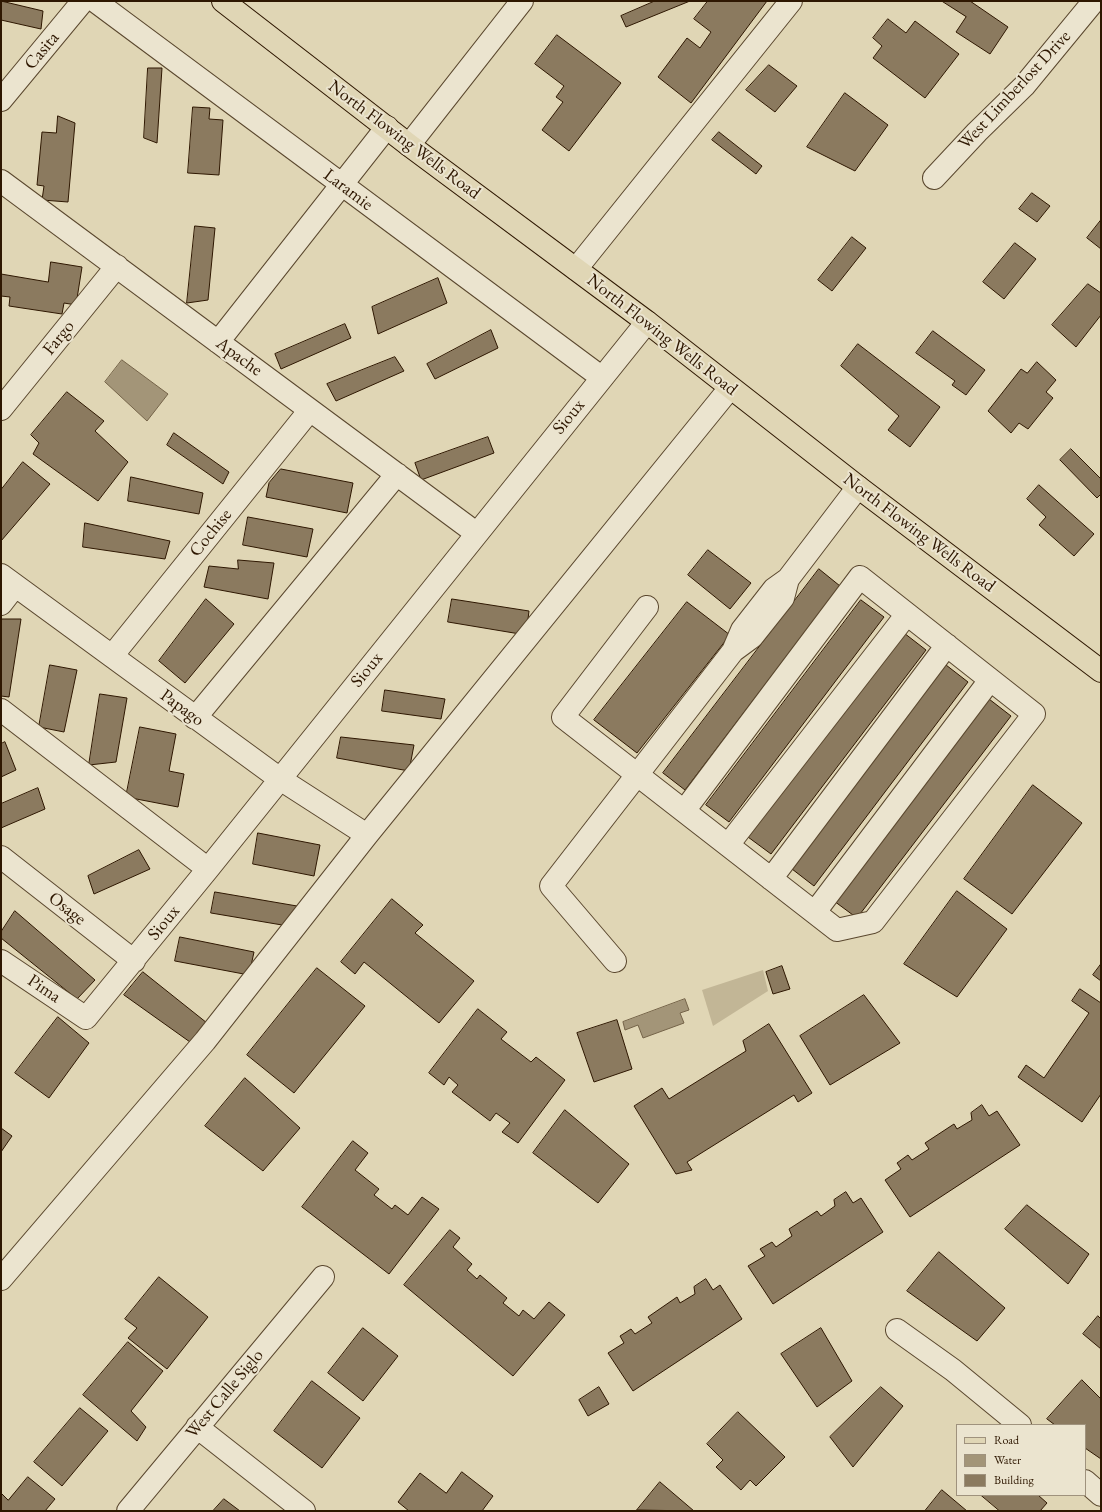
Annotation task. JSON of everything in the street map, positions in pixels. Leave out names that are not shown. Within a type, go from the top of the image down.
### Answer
[{"type":"main road","name":"North Flowing Wells Road","points":[[227,2],[410,145],[647,322],[858,488],[1101,671]]},
{"type":"street","name":"Casita","points":[[1,100],[83,1]]},
{"type":"street","name":"Laramie","points":[[95,1],[601,377]]},
{"type":"street","points":[[410,145],[522,1]]},
{"type":"street","points":[[576,269],[791,1]]},
{"type":"street","name":"West Limberlost Drive","points":[[934,178],[976,132],[1024,86],[1094,1]]},
{"type":"street","points":[[218,342],[387,127]]},
{"type":"street","name":"Apache","points":[[1,181],[476,533]]},
{"type":"street","name":"Fargo","points":[[1,409],[117,266]]},
{"type":"street","name":"Sioux","points":[[86,1018],[134,961],[601,377],[647,322]]},
{"type":"street","points":[[2,1274],[205,1041],[367,835],[730,388]]},
{"type":"street","name":"Cochise","points":[[112,656],[310,410]]},
{"type":"street","points":[[195,718],[397,474]]},
{"type":"street","points":[[615,961],[551,886],[733,651],[752,637],[783,598],[788,579],[858,488]]},
{"type":"street","points":[[647,607],[563,717],[837,930],[873,922],[1034,714],[860,577],[684,811]]},
{"type":"street","points":[[1,604],[8,580]]},
{"type":"street","name":"Papago","points":[[8,580],[280,779],[367,835]]},
{"type":"street","points":[[728,845],[907,614]]},
{"type":"street","points":[[771,879],[946,645]]},
{"type":"street","points":[[815,912],[990,680]]},
{"type":"street","points":[[1,710],[208,869]]},
{"type":"street","name":"Osage","points":[[1,858],[134,961]]},
{"type":"street","name":"Pima","points":[[1,961],[86,1018]]},
{"type":"street","name":"West Calle Siglo","points":[[128,1511],[323,1277]]},
{"type":"street","points":[[897,1330],[952,1370],[1019,1424]]},
{"type":"street","points":[[197,1427],[304,1511]]},
{"type":"street","points":[[1086,1482],[1101,1495]]},
{"type":"shaded area","points":[[763,970],[768,991],[713,1026],[702,990]]},
{"type":"water","points":[[122,360],[168,394],[147,421],[105,382]]},
{"type":"water","points":[[685,999],[689,1010],[680,1013],[684,1023],[643,1038],[638,1025],[625,1030],[623,1022]]},
{"type":"building","points":[[1,1],[43,11],[41,29],[1,20]]},
{"type":"building","points":[[655,1],[690,1],[626,27],[621,16]]},
{"type":"building","points":[[708,1],[767,1],[691,103],[658,77],[687,38],[700,48],[711,32],[694,19]]},
{"type":"building","points":[[942,1],[970,1],[1008,27],[990,54],[956,32],[966,17]]},
{"type":"building","points":[[888,19],[906,33],[915,21],[959,54],[925,98],[873,58],[882,46],[873,38]]},
{"type":"building","points":[[557,35],[621,83],[569,151],[542,130],[563,102],[556,97],[564,86],[535,64]]},
{"type":"building","points":[[769,65],[797,86],[775,112],[746,90]]},
{"type":"building","points":[[148,68],[162,68],[157,143],[144,138]]},
{"type":"building","points":[[845,93],[888,125],[855,171],[807,147]]},
{"type":"building","points":[[193,107],[210,108],[209,119],[223,120],[219,175],[188,173]]},
{"type":"building","points":[[58,116],[75,123],[68,202],[42,200],[44,186],[37,185],[42,132],[56,133]]},
{"type":"building","points":[[719,132],[762,166],[756,174],[712,140]]},
{"type":"building","points":[[1032,193],[1050,206],[1037,222],[1019,209]]},
{"type":"building","points":[[1101,220],[1101,249],[1087,238]]},
{"type":"building","points":[[195,226],[215,228],[208,300],[187,303]]},
{"type":"building","points":[[852,237],[866,248],[832,291],[818,280]]},
{"type":"building","points":[[1015,243],[1036,259],[1004,299],[983,282]]},
{"type":"building","points":[[51,262],[82,267],[76,305],[64,303],[62,314],[9,306],[10,297],[1,296],[1,274],[48,282]]},
{"type":"building","points":[[438,278],[447,303],[378,334],[372,307]]},
{"type":"building","points":[[1088,284],[1101,293],[1101,315],[1076,347],[1052,325]]},
{"type":"building","points":[[345,324],[351,338],[281,369],[275,354]]},
{"type":"building","points":[[491,330],[498,348],[435,379],[427,364]]},
{"type":"building","points":[[933,331],[985,370],[966,395],[952,385],[955,381],[916,353]]},
{"type":"building","points":[[858,344],[940,407],[910,447],[888,430],[899,416],[841,366]]},
{"type":"building","points":[[395,357],[404,371],[336,401],[327,384]]},
{"type":"building","points":[[1037,362],[1056,380],[1046,392],[1053,398],[1028,429],[1019,423],[1011,433],[988,411],[1021,369],[1027,373]]},
{"type":"building","points":[[67,392],[104,421],[95,431],[128,462],[98,501],[33,454],[39,443],[31,435]]},
{"type":"building","points":[[174,433],[229,472],[223,484],[167,445]]},
{"type":"building","points":[[488,437],[494,453],[421,480],[415,463]]},
{"type":"building","points":[[1071,449],[1101,479],[1101,494],[1097,498],[1060,460]]},
{"type":"building","points":[[23,462],[50,484],[1,541],[1,490]]},
{"type":"building","points":[[281,469],[353,483],[347,513],[266,497],[269,483]]},
{"type":"building","points":[[131,477],[203,493],[199,514],[128,501]]},
{"type":"building","points":[[1039,485],[1094,534],[1074,556],[1039,525],[1046,517],[1027,499]]},
{"type":"building","points":[[248,517],[313,529],[307,557],[243,545]]},
{"type":"building","points":[[85,523],[170,541],[165,559],[83,547]]},
{"type":"building","points":[[708,550],[751,583],[730,609],[688,575]]},
{"type":"building","points":[[238,560],[274,563],[268,599],[204,587],[209,566],[238,569]]},
{"type":"building","points":[[819,569],[840,586],[685,790],[663,773]]},
{"type":"building","points":[[206,599],[234,624],[185,683],[159,661]]},
{"type":"building","points":[[452,599],[529,611],[526,635],[448,622]]},
{"type":"building","points":[[861,600],[884,617],[729,822],[706,805]]},
{"type":"building","points":[[687,602],[730,635],[637,753],[594,720]]},
{"type":"building","points":[[2,619],[21,619],[9,697],[1,696]]},
{"type":"building","points":[[904,633],[926,650],[771,854],[748,837]]},
{"type":"building","points":[[50,665],[77,670],[64,732],[39,727]]},
{"type":"building","points":[[946,665],[968,682],[814,886],[792,869]]},
{"type":"building","points":[[385,690],[445,699],[441,719],[382,711]]},
{"type":"building","points":[[100,694],[127,698],[116,762],[89,765]]},
{"type":"building","points":[[989,699],[1011,716],[857,918],[834,901]]},
{"type":"building","points":[[140,727],[176,734],[169,771],[184,774],[178,807],[126,797]]},
{"type":"building","points":[[341,737],[414,745],[409,771],[337,758]]},
{"type":"building","points":[[5,742],[16,770],[1,777],[1,744]]},
{"type":"building","points":[[1033,785],[1082,823],[1012,914],[964,879]]},
{"type":"building","points":[[38,788],[45,809],[1,828],[1,804]]},
{"type":"building","points":[[258,833],[320,845],[314,876],[253,864]]},
{"type":"building","points":[[139,850],[150,869],[94,894],[88,876]]},
{"type":"building","points":[[957,891],[1007,929],[957,997],[904,964]]},
{"type":"building","points":[[215,892],[297,906],[294,927],[211,913]]},
{"type":"building","points":[[392,899],[423,925],[415,933],[474,981],[439,1023],[364,962],[355,974],[341,962]]},
{"type":"building","points":[[15,911],[95,980],[77,999],[1,938],[1,932]]},
{"type":"building","points":[[180,937],[254,952],[249,975],[175,961]]},
{"type":"building","points":[[1101,964],[1101,981],[1093,975]]},
{"type":"building","points":[[782,966],[790,989],[773,994],[766,972]]},
{"type":"building","points":[[317,968],[365,1006],[294,1093],[247,1055]]},
{"type":"building","points":[[143,972],[207,1023],[190,1042],[124,995]]},
{"type":"building","points":[[1080,989],[1101,1003],[1101,1094],[1082,1122],[1018,1077],[1026,1065],[1044,1078],[1089,1013],[1072,1001]]},
{"type":"building","points":[[864,995],[900,1043],[830,1085],[800,1036]]},
{"type":"building","points":[[478,1009],[507,1032],[501,1039],[531,1062],[536,1057],[565,1080],[518,1143],[502,1132],[510,1123],[496,1113],[490,1121],[452,1092],[458,1085],[449,1077],[444,1085],[429,1073]]},
{"type":"building","points":[[58,1017],[89,1043],[49,1098],[15,1073]]},
{"type":"building","points":[[617,1020],[632,1069],[594,1082],[577,1033]]},
{"type":"building","points":[[769,1024],[812,1093],[798,1102],[794,1095],[687,1162],[692,1170],[676,1174],[634,1106],[662,1088],[669,1099],[746,1051],[743,1041]]},
{"type":"building","points":[[245,1078],[300,1128],[263,1171],[205,1126]]},
{"type":"building","points":[[982,1105],[989,1116],[997,1111],[1020,1145],[910,1217],[885,1180],[901,1169],[897,1163],[908,1155],[912,1160],[929,1149],[925,1143],[954,1124],[957,1129],[972,1120],[971,1113]]},
{"type":"building","points":[[565,1110],[629,1164],[598,1203],[533,1153]]},
{"type":"building","points":[[1,1128],[12,1136],[1,1152]]},
{"type":"building","points":[[353,1141],[368,1153],[355,1170],[379,1189],[374,1195],[392,1209],[395,1205],[408,1215],[422,1197],[439,1209],[389,1274],[302,1207]]},
{"type":"building","points":[[846,1192],[853,1203],[861,1198],[883,1232],[773,1304],[748,1266],[765,1256],[760,1249],[772,1242],[776,1247],[792,1236],[789,1229],[817,1211],[821,1216],[835,1206],[834,1200]]},
{"type":"building","points":[[1027,1205],[1089,1254],[1068,1284],[1005,1229]]},
{"type":"building","points":[[450,1230],[460,1238],[453,1247],[472,1264],[467,1270],[477,1279],[480,1275],[507,1298],[503,1303],[519,1316],[523,1310],[534,1319],[549,1302],[565,1315],[513,1376],[404,1285]]},
{"type":"building","points":[[939,1252],[1005,1308],[977,1341],[907,1291]]},
{"type":"building","points":[[159,1277],[208,1317],[167,1369],[128,1338],[137,1328],[125,1319]]},
{"type":"building","points":[[706,1279],[713,1290],[720,1285],[742,1319],[633,1391],[608,1353],[624,1343],[620,1336],[631,1329],[635,1334],[652,1323],[648,1317],[677,1297],[680,1303],[695,1294],[694,1287]]},
{"type":"building","points":[[1098,1316],[1101,1319],[1101,1349],[1083,1334]]},
{"type":"building","points":[[363,1328],[398,1356],[363,1401],[328,1373]]},
{"type":"building","points":[[821,1328],[852,1381],[817,1407],[781,1354]]},
{"type":"building","points":[[128,1342],[163,1371],[131,1411],[146,1427],[137,1441],[83,1395]]},
{"type":"building","points":[[1082,1380],[1101,1399],[1101,1459],[1086,1449],[1086,1424],[1054,1424],[1047,1419]]},
{"type":"building","points":[[312,1381],[360,1418],[322,1468],[274,1431]]},
{"type":"building","points":[[599,1387],[609,1404],[588,1416],[579,1400]]},
{"type":"building","points":[[881,1387],[903,1406],[853,1467],[830,1437]]},
{"type":"building","points":[[80,1408],[108,1431],[62,1486],[34,1462]]},
{"type":"building","points":[[738,1412],[785,1457],[756,1486],[750,1480],[741,1490],[716,1467],[723,1460],[707,1444]]},
{"type":"building","points":[[462,1472],[493,1496],[482,1511],[409,1511],[398,1502],[420,1473],[446,1493]]},
{"type":"building","points":[[28,1477],[55,1499],[45,1511],[1,1511],[1,1493],[8,1500]]},
{"type":"building","points":[[660,1482],[694,1511],[637,1510]]},
{"type":"building","points":[[942,1490],[967,1511],[925,1511]]},
{"type":"building","points":[[982,1496],[1039,1496],[1047,1503],[1040,1511],[1000,1511]]},
{"type":"building","points":[[224,1499],[240,1511],[213,1511]]}]
